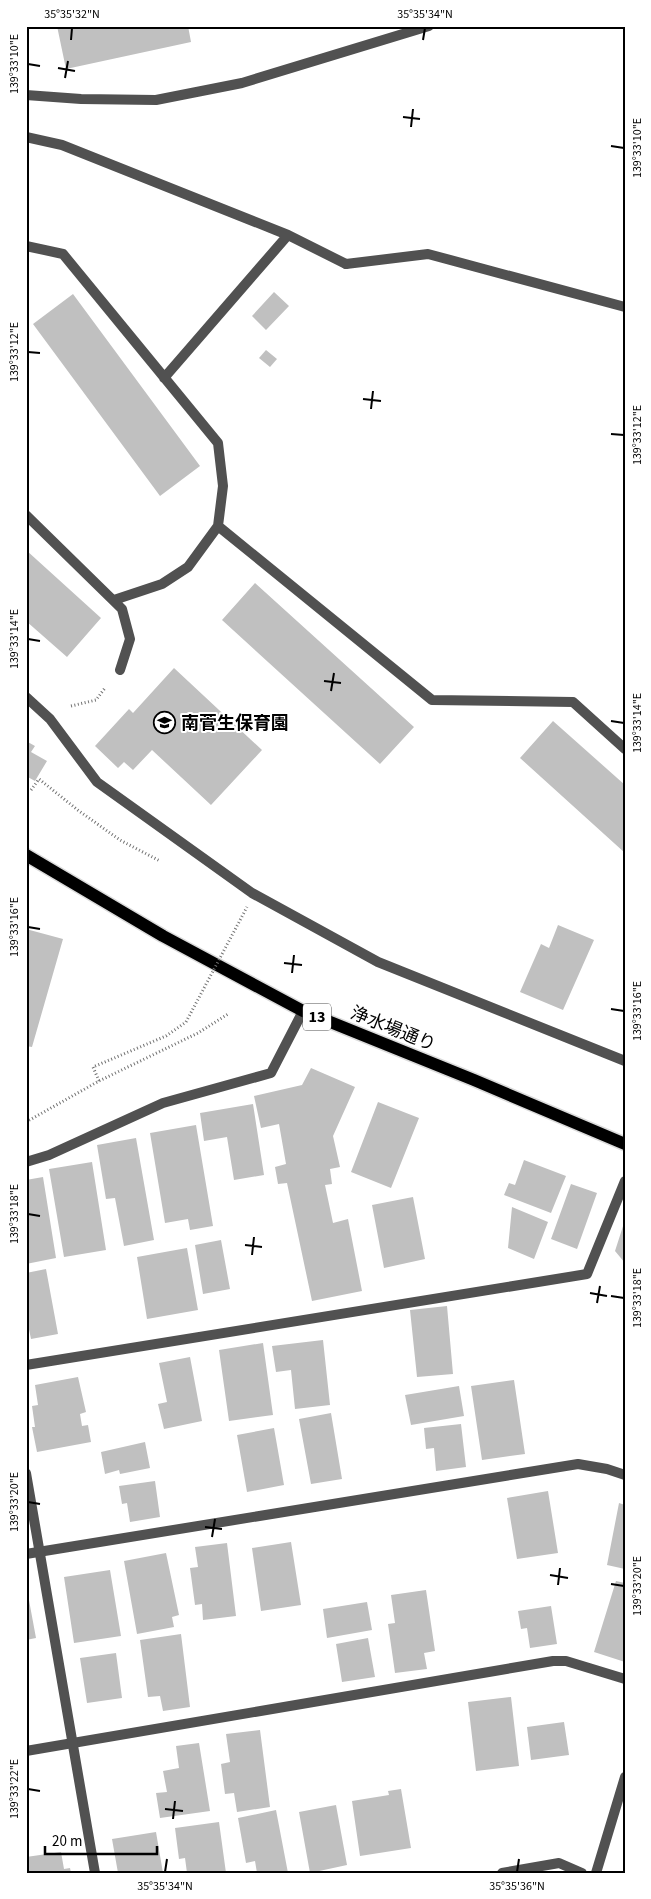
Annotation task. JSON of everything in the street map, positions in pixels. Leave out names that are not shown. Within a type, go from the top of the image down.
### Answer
[{"type":"main road","name":"浄水場通り","points":[[26,855],[163,936],[303,1011],[474,1080],[625,1144]]},
{"type":"street","points":[[26,95],[81,99],[156,100],[242,83],[429,26]]},
{"type":"street","points":[[26,137],[62,145],[288,235],[346,264],[428,254],[625,307]]},
{"type":"street","points":[[164,378],[288,235]]},
{"type":"street","points":[[26,246],[63,254],[218,444],[223,486],[218,526],[188,567],[162,584],[114,600]]},
{"type":"street","points":[[26,515],[122,609],[130,639],[120,670]]},
{"type":"street","points":[[218,526],[432,700],[573,702],[625,749]]},
{"type":"street","points":[[26,697],[50,718],[97,782],[252,893],[378,962],[625,1061]]},
{"type":"street","points":[[26,1162],[50,1155],[163,1103],[271,1073],[303,1011]]},
{"type":"street","points":[[26,1366],[587,1274],[625,1181]]},
{"type":"street","points":[[26,1554],[578,1464],[607,1469],[625,1475]]},
{"type":"street","points":[[26,1473],[95,1873]]},
{"type":"street","points":[[26,1751],[552,1661],[566,1661],[625,1679]]},
{"type":"street","points":[[596,1873],[625,1777]]},
{"type":"street","points":[[502,1873],[559,1863],[582,1873]]},
{"type":"path","points":[[43,712],[96,700],[120,670]]},
{"type":"path","points":[[31,790],[39,779],[79,811]]},
{"type":"path","points":[[99,1081],[94,1067],[166,1036],[186,1022],[247,907]]},
{"type":"path","points":[[26,1122],[99,1081],[198,1033],[228,1014]]},
{"type":"building","points":[[57,26],[188,26],[191,42],[66,69]]},
{"type":"building","points":[[274,292],[289,306],[266,330],[252,316]]},
{"type":"building","points":[[73,294],[200,466],[160,496],[33,324]]},
{"type":"building","points":[[266,350],[277,359],[270,367],[259,358]]},
{"type":"building","points":[[26,550],[101,618],[67,657],[26,621]]},
{"type":"building","points":[[255,583],[414,727],[380,764],[222,620]]},
{"type":"building","points":[[174,668],[262,750],[211,805],[152,750],[133,770],[124,762],[118,768],[95,746],[129,709],[133,713]]},
{"type":"building","points":[[553,721],[625,785],[625,853],[520,758]]},
{"type":"building","points":[[26,741],[35,746],[31,752],[47,761],[35,781],[26,776]]},
{"type":"building","points":[[558,925],[594,940],[563,1010],[520,992],[541,944],[549,948]]},
{"type":"building","points":[[26,929],[63,939],[32,1047],[26,1046]]},
{"type":"building","points":[[311,1068],[355,1087],[333,1136],[340,1167],[330,1169],[332,1184],[325,1185],[333,1223],[348,1219],[362,1291],[312,1301],[287,1183],[278,1184],[275,1167],[286,1164],[279,1124],[261,1128],[254,1096],[302,1085]]},
{"type":"building","points":[[378,1102],[419,1118],[391,1188],[351,1172]]},
{"type":"building","points":[[253,1104],[264,1175],[234,1180],[227,1137],[204,1141],[200,1113]]},
{"type":"building","points":[[196,1125],[213,1226],[190,1230],[188,1219],[165,1223],[150,1133]]},
{"type":"building","points":[[136,1138],[154,1240],[124,1246],[115,1198],[106,1199],[97,1145]]},
{"type":"building","points":[[524,1160],[566,1176],[551,1213],[504,1195],[509,1183],[515,1185]]},
{"type":"building","points":[[92,1162],[106,1250],[64,1257],[49,1169]]},
{"type":"building","points":[[43,1177],[56,1258],[26,1264],[26,1180]]},
{"type":"building","points":[[571,1184],[597,1193],[577,1249],[551,1239]]},
{"type":"building","points":[[413,1197],[425,1259],[384,1268],[372,1205]]},
{"type":"building","points":[[512,1207],[548,1222],[534,1259],[508,1248]]},
{"type":"building","points":[[625,1223],[625,1263],[615,1251]]},
{"type":"building","points":[[221,1240],[230,1289],[203,1294],[195,1245]]},
{"type":"building","points":[[187,1248],[198,1310],[147,1319],[137,1257]]},
{"type":"building","points":[[46,1269],[58,1334],[31,1339],[26,1315],[26,1273]]},
{"type":"building","points":[[447,1306],[453,1374],[417,1377],[410,1310]]},
{"type":"building","points":[[323,1340],[330,1405],[295,1409],[291,1370],[276,1372],[272,1346]]},
{"type":"building","points":[[263,1343],[273,1415],[229,1421],[219,1350]]},
{"type":"building","points":[[190,1357],[202,1421],[164,1429],[158,1404],[167,1402],[159,1363]]},
{"type":"building","points":[[78,1377],[86,1412],[80,1414],[82,1426],[88,1425],[91,1442],[37,1452],[32,1427],[35,1427],[32,1406],[38,1405],[35,1385]]},
{"type":"building","points":[[514,1380],[525,1454],[482,1460],[471,1386]]},
{"type":"building","points":[[459,1386],[464,1416],[411,1425],[405,1395]]},
{"type":"building","points":[[331,1413],[342,1479],[311,1484],[299,1419]]},
{"type":"building","points":[[461,1424],[466,1467],[436,1471],[434,1448],[426,1449],[424,1428]]},
{"type":"building","points":[[274,1428],[284,1485],[247,1492],[237,1435]]},
{"type":"building","points":[[145,1442],[150,1468],[120,1474],[119,1470],[105,1474],[101,1452]]},
{"type":"building","points":[[155,1481],[160,1517],[130,1522],[127,1503],[122,1504],[119,1486]]},
{"type":"building","points":[[548,1491],[558,1553],[517,1559],[507,1498]]},
{"type":"building","points":[[619,1503],[625,1505],[625,1569],[607,1565]]},
{"type":"building","points":[[291,1542],[301,1605],[261,1611],[252,1548]]},
{"type":"building","points":[[227,1543],[236,1616],[203,1620],[202,1604],[195,1605],[190,1568],[198,1567],[195,1547]]},
{"type":"building","points":[[166,1553],[179,1615],[172,1617],[174,1627],[137,1634],[124,1561]]},
{"type":"building","points":[[110,1570],[121,1636],[74,1643],[64,1577]]},
{"type":"building","points":[[616,1581],[625,1583],[625,1662],[594,1652]]},
{"type":"building","points":[[26,1584],[36,1638],[26,1640]]},
{"type":"building","points":[[426,1590],[435,1651],[424,1653],[427,1669],[395,1673],[388,1624],[395,1623],[391,1595]]},
{"type":"building","points":[[367,1602],[372,1630],[327,1638],[323,1609]]},
{"type":"building","points":[[551,1606],[557,1644],[530,1648],[527,1628],[521,1629],[518,1611]]},
{"type":"building","points":[[181,1634],[190,1707],[163,1711],[160,1696],[148,1697],[140,1640]]},
{"type":"building","points":[[368,1638],[375,1677],[342,1682],[336,1644]]},
{"type":"building","points":[[116,1653],[122,1698],[87,1703],[80,1658]]},
{"type":"building","points":[[511,1697],[519,1766],[476,1771],[468,1702]]},
{"type":"building","points":[[564,1722],[569,1755],[531,1760],[527,1727]]},
{"type":"building","points":[[260,1730],[270,1807],[237,1812],[234,1793],[225,1794],[221,1764],[230,1762],[226,1734]]},
{"type":"building","points":[[199,1743],[210,1811],[160,1818],[156,1793],[167,1792],[163,1771],[179,1768],[176,1746]]},
{"type":"building","points":[[401,1789],[411,1848],[360,1856],[352,1801],[389,1795],[388,1791]]},
{"type":"building","points":[[336,1805],[347,1865],[310,1873],[299,1812]]},
{"type":"building","points":[[276,1810],[288,1873],[257,1873],[255,1861],[246,1863],[238,1818]]},
{"type":"building","points":[[219,1822],[226,1873],[187,1873],[185,1858],[179,1859],[175,1828]]},
{"type":"building","points":[[156,1832],[163,1873],[118,1873],[112,1839]]},
{"type":"building","points":[[61,1852],[64,1869],[70,1868],[71,1873],[26,1873],[26,1857]]},
{"type":"place","name":"南菅生保育園","points":[[165,723]]}]
